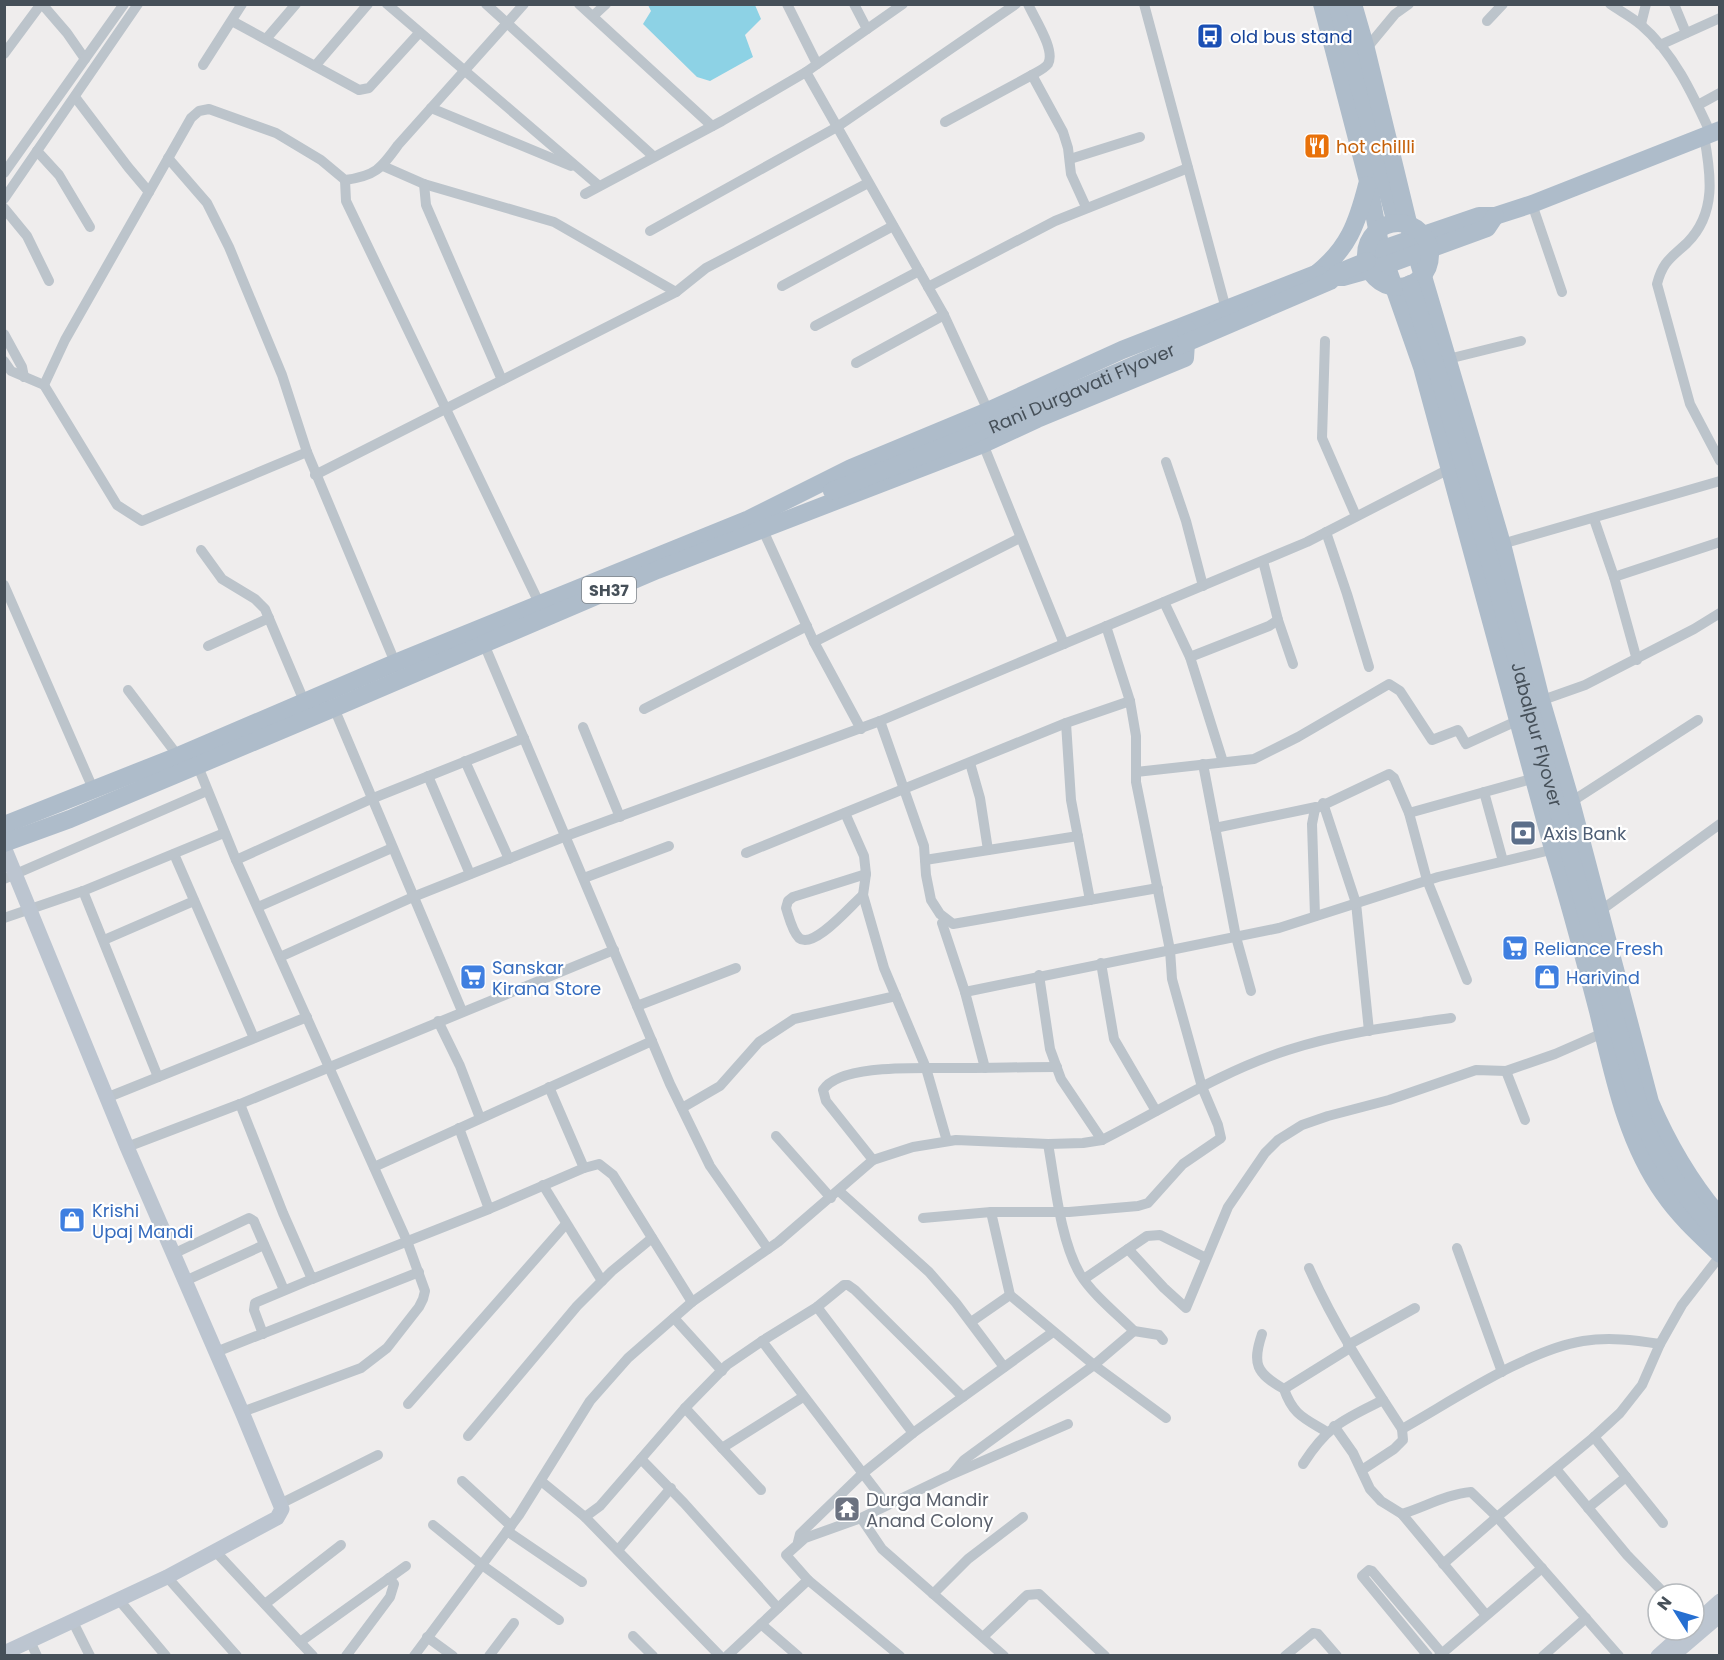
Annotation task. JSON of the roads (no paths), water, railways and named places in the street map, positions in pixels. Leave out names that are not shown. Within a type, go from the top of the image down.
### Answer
[{"type":"main road","points":[[1322,4],[1368,181],[1376,262],[1377,280],[1386,285],[1396,287],[1410,284],[1424,274],[1430,255],[1428,244],[1415,228],[1396,223],[1377,231],[1370,239],[1367,249],[1376,262],[1422,367],[1553,849],[1575,921],[1625,1114],[1641,1154],[1663,1194],[1719,1255]]},
{"type":"main road","points":[[1337,4],[1396,223]]},
{"type":"main road","points":[[1353,5],[1415,246],[1502,544],[1541,700],[1571,802],[1650,1102],[1681,1166],[1719,1216]]},
{"type":"main road","name":"Rani Durgavati Flyover","points":[[806,512],[832,491],[965,438],[1323,277],[1376,262],[1479,216],[1495,216],[1532,204],[1711,133]]},
{"type":"main road","points":[[4,825],[178,756],[304,701],[399,671],[543,611],[750,519],[852,468],[988,411],[1122,350],[1226,309],[1323,277],[1345,245],[1362,205],[1368,181]]},
{"type":"main road","name":"Jabalpur Flyover","points":[[1410,284],[1443,390],[1644,1124],[1660,1159],[1677,1186],[1719,1235]]},
{"type":"main road","name":"SH37","points":[[4,845],[334,708],[399,671],[484,644],[543,611],[1001,437],[1037,419],[1185,358],[1187,324]]},
{"type":"main road","name":"Rani Durgavati Flyover","points":[[804,492],[832,491]]},
{"type":"street","points":[[4,54],[41,4],[72,39],[86,59]]},
{"type":"street","points":[[4,199],[138,4]]},
{"type":"street","points":[[203,65],[242,4]]},
{"type":"street","points":[[266,39],[296,4]]},
{"type":"street","points":[[315,66],[368,4]]},
{"type":"street","points":[[387,4],[598,185]]},
{"type":"street","points":[[486,4],[653,156]]},
{"type":"street","points":[[345,180],[364,177],[383,166],[398,145],[524,4]]},
{"type":"street","points":[[579,4],[712,126]]},
{"type":"street","points":[[593,16],[606,4]]},
{"type":"street","points":[[787,4],[817,64]]},
{"type":"street","points":[[854,4],[867,29]]},
{"type":"street","points":[[585,194],[712,126],[806,72],[903,4]]},
{"type":"street","points":[[650,231],[837,127],[1016,4]]},
{"type":"street","points":[[945,122],[1032,75],[1049,62],[1047,42],[1028,4]]},
{"type":"street","points":[[1144,4],[1226,309]]},
{"type":"street","points":[[1366,49],[1395,14],[1409,4]]},
{"type":"street","points":[[1487,21],[1503,4]]},
{"type":"street","points":[[1610,4],[1641,24],[1660,45],[1679,71],[1711,133],[1710,200],[1704,219],[1695,234],[1661,268],[1657,284],[1690,404],[1719,461]]},
{"type":"street","points":[[1641,24],[1646,4]]},
{"type":"street","points":[[1674,4],[1686,33]]},
{"type":"street","points":[[4,173],[86,59],[120,6]]},
{"type":"street","points":[[1660,45],[1719,18]]},
{"type":"street","points":[[232,21],[359,90],[369,88],[419,33]]},
{"type":"street","points":[[806,72],[944,315],[1001,437]]},
{"type":"street","points":[[1032,75],[1063,132],[1070,159],[1071,174],[1086,207]]},
{"type":"street","points":[[1698,105],[1719,93]]},
{"type":"street","points":[[75,97],[149,192]]},
{"type":"street","points":[[431,108],[579,170]]},
{"type":"street","points":[[44,386],[65,340],[191,118],[199,111],[209,109],[276,133],[321,160],[345,180],[346,201],[543,611]]},
{"type":"street","points":[[1070,159],[1140,136]]},
{"type":"street","points":[[37,151],[59,175],[90,227]]},
{"type":"street","points":[[168,158],[207,203],[229,247],[282,375],[315,475],[399,671]]},
{"type":"street","points":[[383,166],[424,184],[555,222],[676,292]]},
{"type":"street","points":[[928,288],[1055,221],[1188,168]]},
{"type":"street","points":[[315,475],[676,292],[706,268],[868,183]]},
{"type":"street","points":[[424,184],[426,205],[502,380]]},
{"type":"street","points":[[1532,204],[1562,292]]},
{"type":"street","points":[[4,208],[27,236],[49,281]]},
{"type":"street","points":[[782,286],[893,226]]},
{"type":"street","points":[[815,326],[919,271]]},
{"type":"street","points":[[856,363],[944,315]]},
{"type":"street","points":[[4,334],[22,367],[24,377]]},
{"type":"street","points":[[1325,341],[1322,438],[1356,516]]},
{"type":"street","points":[[1448,359],[1521,341]]},
{"type":"street","points":[[4,361],[8,373],[44,386],[117,505],[142,521],[307,452]]},
{"type":"street","points":[[983,444],[1064,644]]},
{"type":"street","points":[[1166,462],[1186,521],[1203,585]]},
{"type":"street","points":[[280,957],[413,897],[566,836],[861,729],[1263,561],[1326,532],[1449,469]]},
{"type":"street","points":[[1502,544],[1719,481]]},
{"type":"street","points":[[1594,519],[1614,577],[1637,660]]},
{"type":"street","points":[[762,528],[814,642],[861,729]]},
{"type":"street","points":[[1326,532],[1369,668]]},
{"type":"street","points":[[814,642],[1020,538]]},
{"type":"street","points":[[1614,577],[1719,542]]},
{"type":"street","points":[[201,550],[222,579],[260,603],[269,618],[304,701]]},
{"type":"street","points":[[1263,561],[1278,620],[1293,664]]},
{"type":"street","points":[[4,585],[94,790]]},
{"type":"street","points":[[1164,602],[1190,657],[1223,762]]},
{"type":"street","points":[[4,614],[15,609]]},
{"type":"street","points":[[1136,772],[1254,759],[1298,737],[1389,684],[1400,691],[1432,740],[1458,730],[1466,744],[1541,700],[1585,685],[1637,660],[1719,614]]},
{"type":"street","points":[[207,646],[269,618]]},
{"type":"street","points":[[1190,657],[1269,626],[1278,620]]},
{"type":"street","points":[[644,709],[807,626]]},
{"type":"street","points":[[923,1218],[991,1212],[1060,1212],[1138,1206],[1148,1203],[1183,1164],[1221,1138],[1218,1125],[1202,1088],[1172,979],[1170,950],[1136,782],[1136,736],[1130,701],[1106,626]]},
{"type":"street","points":[[484,644],[682,1108],[710,1166],[768,1249]]},
{"type":"street","points":[[128,690],[178,756]]},
{"type":"street","points":[[746,853],[1066,723],[1130,701]]},
{"type":"street","points":[[334,708],[462,1011]]},
{"type":"street","points":[[1571,802],[1698,720]]},
{"type":"street","points":[[880,721],[924,846],[931,900],[940,915],[953,924],[1158,888]]},
{"type":"street","points":[[1066,723],[1071,800],[1090,900]]},
{"type":"street","points":[[583,727],[620,817]]},
{"type":"street","points":[[236,860],[371,799],[524,738]]},
{"type":"street","points":[[465,761],[509,859]]},
{"type":"street","points":[[970,763],[980,798],[988,850]]},
{"type":"street","points":[[197,764],[224,833],[407,1241],[425,1291],[419,1307],[377,1358],[361,1368],[242,1412]]},
{"type":"street","points":[[1203,764],[1236,937],[1251,991]]},
{"type":"street","points":[[1215,828],[1319,805],[1389,774],[1394,778],[1409,813],[1427,880],[1467,980]]},
{"type":"street","points":[[428,776],[470,874]]},
{"type":"street","points":[[1409,813],[1535,778]]},
{"type":"street","points":[[10,877],[207,791]]},
{"type":"street","points":[[1484,792],[1503,861]]},
{"type":"street","points":[[1319,805],[1356,903],[1369,1031]]},
{"type":"street","points":[[1315,916],[1312,824],[1313,812],[1319,805]]},
{"type":"street","points":[[845,813],[864,856],[866,874],[863,895],[884,968],[926,1068],[947,1141]]},
{"type":"street","points":[[1600,910],[1719,824]]},
{"type":"street","points":[[4,918],[83,891],[224,833]]},
{"type":"street","points":[[925,860],[1078,836]]},
{"type":"street","points":[[965,992],[1039,975],[1279,928],[1427,880],[1582,844]]},
{"type":"street","points":[[4,845],[10,877],[28,908],[127,1148],[282,1509],[278,1518],[216,1552],[4,1653]]},
{"type":"street","points":[[584,878],[669,846]]},
{"type":"street","points":[[258,907],[392,848]]},
{"type":"street","points":[[174,854],[254,1038]]},
{"type":"street","points":[[863,895],[816,938],[807,941],[800,939],[794,932],[786,908],[793,897],[866,874]]},
{"type":"street","points":[[83,891],[158,1077]]},
{"type":"street","points":[[104,940],[194,901]]},
{"type":"street","points":[[942,923],[965,992],[985,1068]]},
{"type":"street","points":[[127,1148],[614,950]]},
{"type":"street","points":[[1101,963],[1114,1038],[1156,1111]]},
{"type":"street","points":[[638,1006],[736,968]]},
{"type":"street","points":[[1039,975],[1050,1049],[1056,1067],[1061,1079],[1102,1140]]},
{"type":"street","points":[[682,1108],[720,1086],[759,1042],[794,1019],[896,996]]},
{"type":"street","points":[[106,1098],[307,1017]]},
{"type":"street","points":[[414,1656],[509,1528],[590,1401],[628,1358],[692,1302],[768,1249],[873,1160],[913,1147],[956,1140],[1048,1144],[1102,1140],[1246,1066],[1289,1050],[1369,1031],[1450,1018]]},
{"type":"street","points":[[438,1021],[460,1066],[480,1118]]},
{"type":"street","points":[[1128,1249],[1186,1308],[1228,1207],[1265,1153],[1286,1135],[1302,1125],[1328,1116],[1389,1100],[1476,1070],[1506,1071],[1555,1054],[1603,1033]]},
{"type":"street","points":[[374,1167],[652,1041]]},
{"type":"street","points":[[873,1160],[826,1101],[823,1090],[831,1082],[859,1072],[902,1067],[1056,1067]]},
{"type":"street","points":[[1506,1071],[1525,1120]]},
{"type":"street","points":[[549,1088],[584,1168]]},
{"type":"street","points":[[240,1104],[312,1279]]},
{"type":"street","points":[[459,1128],[489,1209]]},
{"type":"street","points":[[776,1136],[835,1194],[929,1272],[956,1303],[1004,1367]]},
{"type":"street","points":[[1048,1144],[1060,1212],[1072,1257],[1084,1279],[1134,1331],[1159,1335],[1163,1340]]},
{"type":"street","points":[[263,1334],[254,1310],[255,1303],[489,1209],[584,1168],[599,1164],[613,1175],[692,1302]]},
{"type":"street","points":[[543,1185],[602,1281]]},
{"type":"street","points":[[991,1212],[1010,1295],[1094,1365],[1166,1418]]},
{"type":"street","points":[[1698,1233],[1719,1216]]},
{"type":"street","points":[[173,1254],[249,1218],[254,1221],[284,1290]]},
{"type":"street","points":[[408,1404],[566,1224]]},
{"type":"street","points":[[1084,1279],[1147,1236],[1160,1234],[1206,1258]]},
{"type":"street","points":[[468,1436],[577,1306],[652,1238]]},
{"type":"street","points":[[185,1281],[264,1245]]},
{"type":"street","points":[[1457,1248],[1502,1372]]},
{"type":"street","points":[[1443,1564],[1620,1413],[1642,1385],[1660,1344],[1682,1305],[1719,1255]]},
{"type":"street","points":[[1309,1268],[1324,1303],[1402,1429],[1403,1440],[1394,1449],[1362,1470]]},
{"type":"street","points":[[216,1353],[419,1272]]},
{"type":"street","points":[[585,1517],[600,1506],[685,1408],[722,1371],[762,1341],[817,1307],[844,1285],[848,1285],[963,1397]]},
{"type":"street","points":[[971,1322],[1010,1295]]},
{"type":"street","points":[[817,1307],[913,1433]]},
{"type":"street","points":[[1284,1389],[1349,1346],[1415,1308]]},
{"type":"street","points":[[674,1318],[722,1371]]},
{"type":"street","points":[[951,1474],[964,1460],[1094,1365],[1134,1331]]},
{"type":"street","points":[[798,1542],[801,1534],[862,1474],[913,1433],[1053,1332]]},
{"type":"street","points":[[1262,1334],[1256,1353],[1258,1367],[1271,1382],[1284,1389],[1290,1405],[1298,1414],[1330,1429],[1353,1453],[1370,1489],[1381,1501],[1402,1514],[1486,1615]]},
{"type":"street","points":[[1402,1429],[1502,1372],[1544,1353],[1582,1341],[1622,1339],[1660,1344]]},
{"type":"street","points":[[762,1341],[887,1505]]},
{"type":"street","points":[[723,1448],[804,1397]]},
{"type":"street","points":[[1303,1464],[1316,1444],[1330,1429],[1383,1400]]},
{"type":"street","points":[[685,1408],[761,1490]]},
{"type":"street","points":[[900,1656],[808,1580],[786,1556],[798,1542],[805,1538],[861,1518],[951,1474],[1068,1424]]},
{"type":"street","points":[[1594,1437],[1663,1523]]},
{"type":"street","points":[[280,1504],[378,1455]]},
{"type":"street","points":[[641,1459],[778,1608]]},
{"type":"street","points":[[1556,1469],[1627,1555],[1653,1582]]},
{"type":"street","points":[[1588,1508],[1626,1477]]},
{"type":"street","points":[[462,1481],[509,1528],[582,1582]]},
{"type":"street","points":[[541,1481],[585,1517],[720,1656]]},
{"type":"street","points":[[618,1550],[670,1488]]},
{"type":"street","points":[[1402,1514],[1423,1508],[1457,1493],[1471,1492],[1497,1517],[1619,1656]]},
{"type":"street","points":[[933,1594],[968,1559],[1023,1517]]},
{"type":"street","points":[[861,1518],[882,1549],[1004,1656]]},
{"type":"street","points":[[433,1525],[482,1565],[559,1620]]},
{"type":"street","points":[[265,1604],[340,1545]]},
{"type":"street","points":[[216,1552],[313,1656]]},
{"type":"street","points":[[300,1642],[406,1566]]},
{"type":"street","points":[[1428,1656],[1362,1576],[1366,1572],[1372,1571],[1442,1655],[1542,1568]]},
{"type":"street","points":[[167,1577],[237,1656]]},
{"type":"street","points":[[346,1656],[390,1597],[394,1584],[389,1578]]},
{"type":"street","points":[[727,1656],[808,1580]]},
{"type":"street","points":[[983,1637],[1028,1595],[1039,1594],[1105,1656]]},
{"type":"street","points":[[119,1600],[166,1656]]},
{"type":"street","points":[[1706,1612],[1719,1601]]},
{"type":"street","points":[[1672,1656],[1719,1615]]},
{"type":"street","points":[[1543,1656],[1586,1618]]},
{"type":"street","points":[[72,1622],[90,1656]]},
{"type":"street","points":[[489,1656],[514,1623]]},
{"type":"street","points":[[761,1624],[798,1656]]},
{"type":"street","points":[[1285,1656],[1313,1633],[1318,1634],[1337,1656]]},
{"type":"street","points":[[633,1636],[653,1656]]},
{"type":"street","points":[[427,1637],[453,1656]]},
{"type":"street","points":[[30,1641],[37,1656]]},
{"type":"street","points":[[1658,1656],[1674,1642]]},
{"type":"water","points":[[648,5],[755,5],[761,19],[745,35],[753,57],[710,81],[697,77],[643,24],[651,11]]},
{"type":"place","name":"old bus stand","points":[[1210,36]]},
{"type":"place","name":"hot chillli","points":[[1317,146]]},
{"type":"place","name":"Axis Bank","points":[[1523,833]]},
{"type":"place","name":"Reliance Fresh","points":[[1515,948]]},
{"type":"place","name":"Sanskar Kirana Store","points":[[473,977]]},
{"type":"place","name":"Harivind","points":[[1547,977]]},
{"type":"place","name":"Krishi Upaj Mandi","points":[[72,1220]]},
{"type":"place","name":"Durga Mandir Anand Colony","points":[[847,1509]]}]
